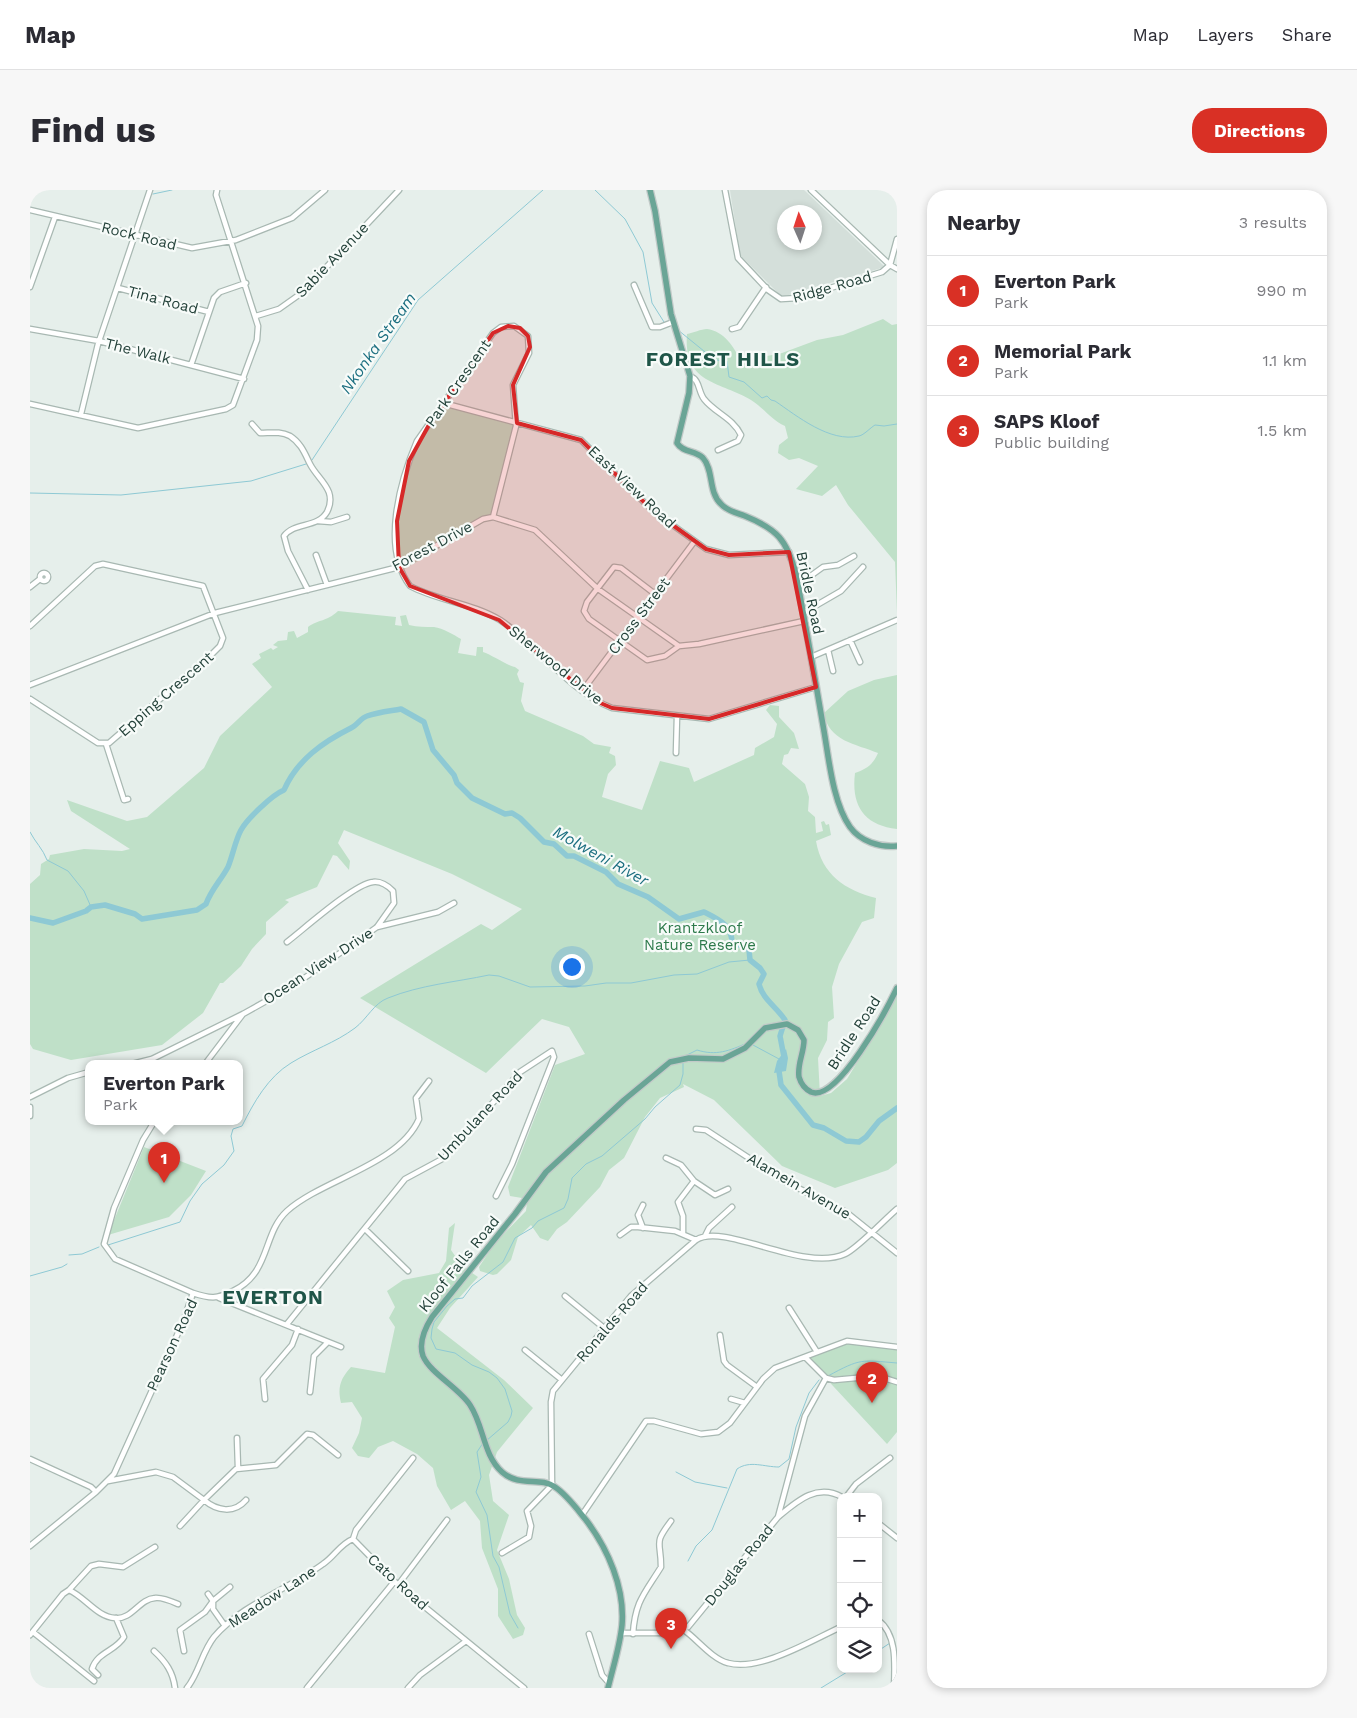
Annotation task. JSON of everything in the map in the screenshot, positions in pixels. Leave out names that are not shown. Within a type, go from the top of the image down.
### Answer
[{"type":"main road","name":"Bridle Road","points":[[650,190],[673,322],[690,376],[689,392],[677,440],[679,446],[703,458],[713,493],[721,504],[772,530],[782,539],[789,552],[798,585],[830,764],[845,819],[855,833],[866,840],[884,846],[897,846]]},
{"type":"main road","name":"Bridle Road","points":[[769,1026],[785,1023],[798,1030],[804,1040],[799,1070],[802,1084],[811,1092],[823,1093],[836,1084],[845,1073],[884,1013],[897,988]]},
{"type":"main road","name":"Kloof Falls Road","points":[[552,1485],[523,1483],[507,1477],[493,1462],[470,1405],[424,1357],[423,1336],[432,1317],[515,1214],[546,1172],[624,1100],[670,1062],[689,1058],[723,1058],[750,1044],[759,1033],[769,1026]]},
{"type":"main road","points":[[552,1485],[562,1492],[602,1541],[612,1565],[622,1614],[621,1633],[609,1686]]},
{"type":"street","points":[[81,414],[99,341],[150,190]]},
{"type":"street","points":[[30,404],[138,428],[231,407],[236,402],[258,335],[256,316],[216,196],[217,190]]},
{"type":"street","name":"Rock Road","points":[[30,210],[187,248],[232,242],[296,216],[325,190]]},
{"type":"street","name":"Sabie Avenue","points":[[256,316],[279,309],[303,292],[399,190]]},
{"type":"street","name":"Ridge Road","points":[[725,190],[738,258],[766,288],[781,299],[790,300],[878,274],[890,265]]},
{"type":"street","points":[[811,190],[890,265],[897,268]]},
{"type":"street","points":[[30,287],[55,217]]},
{"type":"street","points":[[890,265],[897,238]]},
{"type":"street","points":[[191,365],[216,294],[246,283]]},
{"type":"street","points":[[634,285],[652,327],[660,327],[673,322]]},
{"type":"street","name":"Tina Road","points":[[118,288],[209,312]]},
{"type":"street","points":[[732,329],[739,327],[766,288]]},
{"type":"street","name":"Park Crescent","points":[[399,567],[395,539],[403,480],[417,442],[493,333],[501,327],[514,326],[528,336],[530,347],[529,354],[513,385],[517,423],[493,517]]},
{"type":"street","name":"The Walk","points":[[30,329],[99,341],[244,379]]},
{"type":"street","points":[[690,376],[696,380],[705,400],[728,418],[742,435],[738,441],[718,450]]},
{"type":"street","name":"East View Road","points":[[443,403],[581,440],[653,511],[706,549],[723,555],[789,552]]},
{"type":"street","points":[[252,424],[260,433],[279,432],[292,437],[305,452],[310,465],[325,483],[330,493],[327,511],[317,521]]},
{"type":"street","points":[[308,590],[284,540],[287,532],[317,521],[330,522],[347,517]]},
{"type":"street","points":[[493,517],[535,530],[598,589],[679,646]]},
{"type":"street","name":"Forest Drive","points":[[30,685],[215,613],[399,567],[483,519],[493,517]]},
{"type":"street","name":"Cross Street","points":[[584,690],[694,542]]},
{"type":"street","points":[[316,555],[327,585]]},
{"type":"street","points":[[798,585],[823,567],[838,565],[854,556]]},
{"type":"street","name":"Epping Crescent","points":[[30,626],[99,564],[198,584],[206,589],[223,634],[222,642],[218,649],[114,740],[106,744],[98,743],[30,698]]},
{"type":"street","name":"Sherwood Drive","points":[[399,567],[406,581],[415,589],[477,610],[499,620],[598,702],[612,708],[677,716],[715,718],[816,687]]},
{"type":"street","points":[[655,594],[617,567],[610,570],[587,602],[586,615],[620,642],[647,660],[665,656],[679,646],[699,644],[804,621]]},
{"type":"street","points":[[803,612],[841,591],[863,567]]},
{"type":"street","points":[[30,586],[40,579]]},
{"type":"street","points":[[811,657],[897,620]]},
{"type":"street","points":[[850,640],[860,662]]},
{"type":"street","points":[[828,650],[833,672]]},
{"type":"street","points":[[676,753],[677,716]]},
{"type":"street","points":[[106,744],[124,800],[128,799]]},
{"type":"street","name":"Ocean View Drive","points":[[148,1060],[243,1014],[293,986],[377,927],[388,915],[395,898],[391,888],[374,882],[359,888],[335,904],[287,942]]},
{"type":"street","points":[[377,927],[438,912],[454,903]]},
{"type":"street","points":[[208,1060],[243,1014]]},
{"type":"street","name":"Umbulane Road","points":[[287,1324],[405,1180],[444,1158],[520,1072],[552,1051],[554,1057],[512,1164],[496,1196]]},
{"type":"street","points":[[30,1097],[68,1078],[85,1073]]},
{"type":"street","name":"Pearson Road","points":[[30,1546],[96,1492],[108,1481],[115,1471],[183,1322],[193,1293],[220,1298],[237,1290],[253,1277],[278,1222],[285,1212],[331,1183],[390,1152],[404,1140],[417,1123],[419,1114],[416,1098],[429,1081]]},
{"type":"street","points":[[30,1106],[30,1116]]},
{"type":"street","points":[[152,1125],[143,1140],[114,1208],[104,1244],[115,1259],[193,1293]]},
{"type":"street","name":"Alamein Avenue","points":[[696,1129],[706,1130],[784,1181],[846,1212],[897,1253]]},
{"type":"street","points":[[666,1158],[681,1165],[694,1181],[716,1195],[728,1189]]},
{"type":"street","points":[[683,1234],[683,1216],[678,1202],[694,1181]]},
{"type":"street","points":[[642,1228],[638,1215],[643,1205]]},
{"type":"street","points":[[732,1207],[709,1228],[705,1236],[726,1238],[817,1259],[846,1254],[897,1209]]},
{"type":"street","points":[[620,1235],[631,1227],[683,1234],[696,1240]]},
{"type":"street","points":[[365,1229],[408,1271]]},
{"type":"street","name":"Ronalds Road","points":[[552,1485],[551,1396],[604,1328],[642,1286],[696,1240],[705,1236]]},
{"type":"street","points":[[565,1296],[604,1328]]},
{"type":"street","points":[[220,1298],[341,1347]]},
{"type":"street","points":[[789,1308],[817,1352]]},
{"type":"street","points":[[265,1399],[263,1379],[292,1345],[298,1329]]},
{"type":"street","points":[[720,1335],[724,1361],[757,1388]]},
{"type":"street","points":[[582,1515],[646,1422],[654,1421],[698,1433],[716,1433],[726,1428],[772,1370],[850,1341],[897,1347]]},
{"type":"street","points":[[310,1392],[314,1356],[328,1342]]},
{"type":"street","points":[[525,1350],[562,1380]]},
{"type":"street","points":[[805,1357],[826,1378],[834,1380],[878,1376],[897,1382]]},
{"type":"street","name":"Douglas Road","points":[[684,1630],[778,1518],[805,1416],[826,1378]]},
{"type":"street","points":[[731,1399],[745,1403]]},
{"type":"street","points":[[238,1468],[248,1469],[276,1465],[308,1434],[313,1435],[338,1455]]},
{"type":"street","points":[[180,1526],[238,1468],[237,1438]]},
{"type":"street","points":[[353,1539],[356,1530],[413,1458]]},
{"type":"street","points":[[849,1493],[856,1484],[890,1458]]},
{"type":"street","points":[[30,1459],[91,1487],[96,1492]]},
{"type":"street","points":[[108,1481],[156,1472],[173,1477],[215,1508],[226,1510],[238,1507],[246,1500]]},
{"type":"street","points":[[502,1553],[528,1537],[531,1526],[528,1511],[552,1485]]},
{"type":"street","points":[[778,1518],[802,1497],[829,1492],[837,1495]]},
{"type":"street","points":[[307,1688],[447,1520]]},
{"type":"street","points":[[633,1634],[637,1608],[643,1591],[661,1567],[659,1537],[671,1521]]},
{"type":"street","points":[[882,1526],[897,1538]]},
{"type":"street","name":"Cato Road","points":[[353,1539],[396,1583],[524,1688]]},
{"type":"street","name":"Meadow Lane","points":[[187,1688],[194,1680],[213,1638],[226,1626],[254,1605],[324,1563],[345,1543],[353,1539]]},
{"type":"street","points":[[94,1681],[31,1633],[63,1594],[91,1566],[99,1564],[123,1568],[155,1547]]},
{"type":"street","points":[[184,1651],[180,1630],[205,1612],[213,1601],[230,1587]]},
{"type":"street","points":[[68,1590],[82,1596],[103,1614],[116,1618],[126,1616],[150,1599],[158,1598],[178,1604]]},
{"type":"street","points":[[208,1594],[213,1601],[213,1609],[226,1626]]},
{"type":"street","points":[[98,1675],[92,1669],[94,1664],[104,1652],[119,1644],[124,1638],[116,1618]]},
{"type":"street","points":[[882,1623],[890,1628],[897,1640],[894,1688]]},
{"type":"street","points":[[621,1633],[654,1635],[684,1630],[721,1660],[736,1663],[780,1656],[839,1628]]},
{"type":"street","points":[[590,1634],[602,1675],[609,1686]]},
{"type":"street","points":[[408,1688],[420,1675],[466,1641]]},
{"type":"street","points":[[154,1651],[164,1660],[172,1673],[175,1688]]},
{"type":"highlighted area","points":[[508,326],[520,328],[528,336],[530,347],[513,385],[517,423],[581,440],[653,511],[706,549],[729,555],[789,552],[816,687],[709,719],[612,708],[598,702],[499,620],[410,586],[399,567],[397,521],[409,461],[430,423],[493,333]]},
{"type":"shaded area","points":[[730,190],[804,190],[820,205],[777,205],[777,250],[822,250],[822,207],[885,267],[782,297],[740,255]]},
{"type":"green space","points":[[883,319],[892,325],[897,324],[897,613],[895,562],[848,505],[836,485],[822,496],[796,489],[818,466],[799,458],[789,460],[778,453],[779,445],[788,438],[785,426],[751,400],[706,379],[697,372],[691,363],[687,350],[687,334],[707,329],[713,330],[732,345],[741,361],[782,353],[817,340],[843,335]]},
{"type":"green space","points":[[443,404],[515,423],[493,517],[401,571],[395,543],[403,483],[412,456]]},
{"type":"green space","name":"Krantzkloof Nature Reserve","points":[[338,611],[396,617],[395,625],[402,626],[400,616],[406,615],[409,625],[434,627],[461,639],[458,653],[476,656],[477,647],[483,647],[483,652],[515,667],[519,670],[517,674],[520,682],[524,683],[521,701],[525,711],[583,736],[594,744],[611,747],[609,753],[615,756],[616,765],[608,774],[602,797],[642,810],[660,761],[689,768],[694,782],[754,755],[755,748],[774,737],[777,724],[766,710],[770,705],[779,706],[779,717],[794,733],[799,749],[791,748],[788,754],[784,755],[782,764],[805,784],[809,797],[808,811],[815,817],[816,833],[823,831],[821,822],[824,821],[826,825],[829,824],[831,835],[816,841],[824,863],[829,872],[845,885],[876,898],[874,918],[862,922],[839,964],[832,987],[834,1018],[828,1022],[827,1040],[818,1058],[820,1096],[831,1093],[847,1079],[897,997],[897,1163],[888,1170],[835,1188],[782,1166],[714,1100],[683,1084],[684,1087],[660,1098],[645,1117],[624,1158],[609,1170],[600,1187],[567,1222],[557,1229],[548,1241],[540,1238],[531,1225],[518,1237],[511,1260],[497,1274],[493,1275],[480,1271],[479,1267],[495,1243],[526,1211],[527,1203],[522,1198],[510,1196],[508,1187],[555,1065],[585,1054],[569,1027],[542,1019],[486,1073],[360,998],[481,924],[492,930],[522,909],[452,874],[344,830],[338,843],[350,861],[349,870],[337,856],[333,855],[317,887],[285,900],[289,902],[266,922],[266,934],[252,949],[241,966],[223,983],[220,983],[203,1013],[162,1045],[71,1060],[33,1049],[30,1044],[30,884],[40,875],[41,864],[49,859],[50,855],[84,849],[122,851],[130,849],[71,811],[67,800],[127,821],[147,817],[204,768],[220,736],[272,687],[252,664],[261,658],[259,654],[278,647],[273,645],[278,641],[287,640],[288,632],[294,631],[297,638],[308,632],[308,627],[330,617]]},
{"type":"green space","points":[[897,675],[897,829],[886,827],[868,818],[862,812],[855,795],[855,773],[869,766],[878,753],[852,744],[837,736],[831,730],[824,713],[848,691],[874,680]]},
{"type":"green space","points":[[144,1147],[206,1171],[191,1195],[169,1217],[108,1235]]},
{"type":"green space","points":[[455,1223],[451,1250],[462,1266],[478,1277],[450,1308],[437,1328],[504,1380],[533,1408],[497,1452],[489,1475],[493,1501],[509,1515],[497,1550],[509,1579],[517,1615],[525,1628],[523,1635],[513,1639],[498,1616],[498,1589],[482,1548],[480,1521],[465,1501],[451,1510],[437,1486],[433,1468],[417,1454],[393,1441],[378,1447],[369,1458],[358,1456],[352,1448],[359,1433],[362,1418],[352,1402],[341,1403],[339,1392],[341,1383],[351,1367],[385,1373],[395,1327],[389,1318],[395,1307],[387,1291],[403,1280],[439,1273],[446,1261],[449,1228]]},
{"type":"green space","points":[[848,1342],[897,1349],[897,1432],[887,1444],[807,1358]]},
{"type":"water","points":[[786,1049],[788,1058],[786,1071],[774,1073],[777,1061]]},
{"type":"waterway","points":[[153,194],[172,190]]},
{"type":"waterway","name":"Nkonka Stream","points":[[312,460],[418,300],[543,190]]},
{"type":"waterway","name":"Nkonka Stream","points":[[595,190],[625,219],[643,252],[652,303],[664,322]]},
{"type":"waterway","name":"Nkonka Stream","points":[[678,330],[715,360],[727,361],[729,377],[744,382],[762,398],[767,396],[804,421],[825,432],[837,436],[859,436],[875,425],[897,424]]},
{"type":"waterway","name":"Nkonka Stream","points":[[30,493],[121,495],[251,481],[306,464]]},
{"type":"waterway","name":"Molweni River","points":[[30,918],[53,923],[86,911],[91,907],[105,905],[135,914],[142,919],[197,910],[206,904],[228,867],[237,839],[244,825],[267,802],[284,790],[289,779],[312,753],[331,739],[353,727],[365,717],[401,709],[424,722],[433,750],[454,775],[457,783],[472,798],[505,814],[512,813],[520,818],[544,842],[554,844],[567,856],[574,856],[606,872],[618,884],[648,897],[679,919],[704,912],[724,924],[732,938],[732,945],[744,945],[749,950],[750,960],[764,974],[759,984],[761,990],[785,1020],[780,1036],[784,1057]]},
{"type":"waterway","points":[[30,832],[47,860],[68,871],[84,891],[91,907]]},
{"type":"waterway","points":[[243,1124],[257,1099],[275,1075],[291,1063],[347,1033],[383,1000],[400,994],[425,987],[489,975],[499,976],[530,987],[631,983],[674,975],[697,974],[729,962],[750,960]]},
{"type":"waterway","points":[[683,1057],[697,1050],[716,1053],[747,1043]]},
{"type":"waterway","points":[[753,1045],[779,1059]]},
{"type":"waterway","points":[[486,1441],[508,1422],[511,1416],[512,1411],[505,1389],[497,1378],[489,1372],[472,1365],[455,1353],[436,1349],[431,1338],[434,1322],[455,1299],[463,1298],[472,1286],[503,1262],[515,1238],[532,1228],[538,1221],[564,1208],[568,1199],[572,1178],[586,1164],[602,1156],[645,1119],[655,1107],[680,1085],[683,1074],[683,1061]]},
{"type":"waterway","name":"Molweni River","points":[[781,1066],[779,1071],[781,1085],[813,1125],[824,1128],[846,1141],[859,1142],[866,1137],[879,1121],[897,1108]]},
{"type":"waterway","points":[[108,1245],[180,1222],[190,1201],[202,1184],[224,1165],[234,1151],[231,1136],[233,1129],[243,1125]]},
{"type":"waterway","points":[[69,1255],[82,1254],[99,1247]]},
{"type":"waterway","points":[[30,1276],[67,1264]]},
{"type":"waterway","points":[[828,1376],[855,1363],[868,1361],[897,1363]]},
{"type":"waterway","points":[[688,1561],[696,1546],[712,1530],[737,1469],[752,1464],[779,1467],[789,1459],[796,1427],[809,1393],[819,1380]]},
{"type":"waterway","points":[[483,1443],[477,1452],[481,1477],[476,1492],[487,1515],[493,1556],[499,1567],[510,1614],[518,1628]]},
{"type":"waterway","points":[[676,1472],[695,1482],[727,1488]]},
{"type":"waterway","points":[[882,1648],[890,1643]]},
{"type":"waterway","points":[[821,1688],[845,1673]]},
{"type":"place","name":"Everton Park","points":[[164,1183]]},
{"type":"place","name":"Memorial Park","points":[[872,1403]]},
{"type":"place","name":"SAPS Kloof","points":[[671,1649]]},
{"type":"district","name":"FOREST HILLS","points":[[723,359]]},
{"type":"district","name":"EVERTON","points":[[273,1297]]}]
